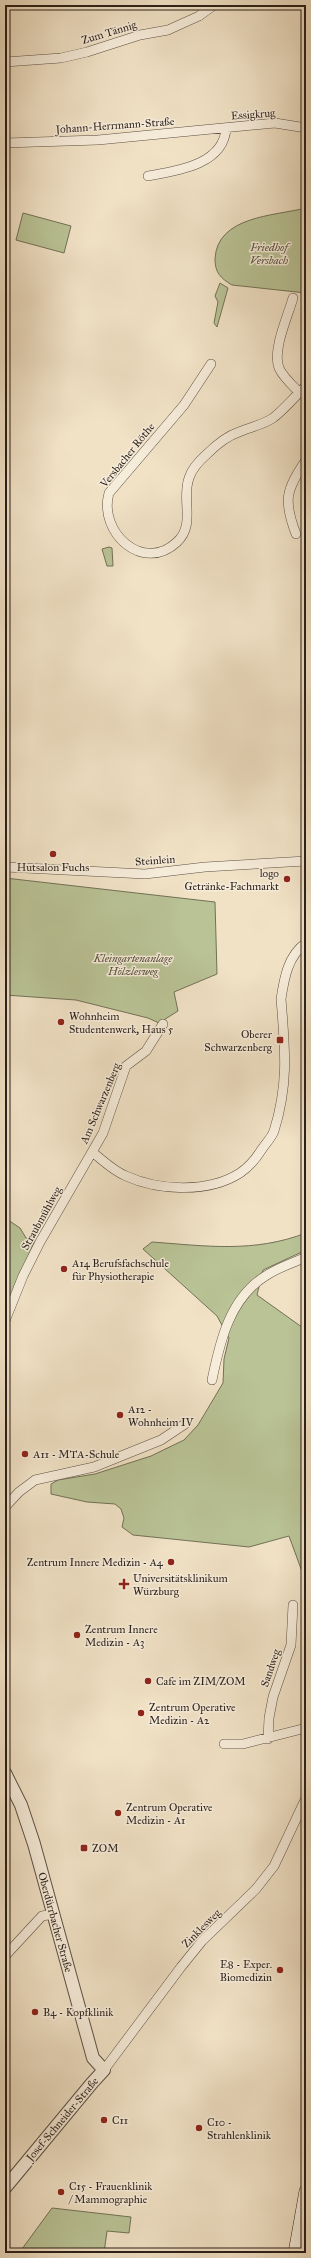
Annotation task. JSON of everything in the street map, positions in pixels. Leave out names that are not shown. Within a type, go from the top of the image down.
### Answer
[{"type":"main road","points":[[295,2253],[306,2191]]},
{"type":"street","name":"Zum Tännig","points":[[5,62],[61,58],[87,52],[140,35],[168,30],[204,9],[214,5]]},
{"type":"street","name":"Essigkrug","points":[[226,128],[274,123],[306,128]]},
{"type":"street","name":"Johann-Herrmann-Straße","points":[[5,143],[98,140],[226,128]]},
{"type":"street","points":[[148,176],[183,169],[203,161],[217,149],[225,135],[226,128]]},
{"type":"street","points":[[293,298],[279,346],[278,360],[285,377],[299,392]]},
{"type":"street","name":"Versbacher Röthe","points":[[211,364],[184,405],[109,493],[107,508],[109,519],[120,541],[131,548],[141,552],[151,552],[176,543],[184,533],[187,524],[188,483],[196,465],[225,439],[274,417],[306,386]]},
{"type":"street","points":[[296,534],[289,517],[286,499],[292,481],[306,460]]},
{"type":"street","name":"Steinlein","points":[[5,867],[145,874],[204,868],[306,862]]},
{"type":"street","name":"Am Schwarzenberg","points":[[163,1024],[146,1051],[126,1066],[103,1133],[92,1152],[110,1168],[147,1184],[195,1187],[222,1181],[241,1173],[257,1157],[273,1133],[284,1093],[285,1079],[281,999],[283,986],[295,952],[306,943]]},
{"type":"street","name":"Straubmühlweg","points":[[5,1321],[23,1276],[92,1152]]},
{"type":"street","points":[[212,1380],[219,1343],[228,1320],[255,1283],[284,1266],[306,1257]]},
{"type":"street","points":[[5,1507],[19,1492],[35,1480],[94,1468],[161,1440],[185,1424]]},
{"type":"street","name":"Sandweg","points":[[268,1739],[269,1718],[273,1696],[291,1644],[293,1605]]},
{"type":"street","points":[[224,1744],[243,1744],[268,1739],[306,1728]]},
{"type":"street","name":"Oberdürrbacher Straße","points":[[6,1778],[31,1834],[93,2058],[104,2070]]},
{"type":"street","name":"Zinklesweg","points":[[104,2070],[202,1941],[256,1888],[274,1866],[306,1798]]},
{"type":"street","points":[[5,1956],[42,1916],[54,1914]]},
{"type":"street","name":"Josef-Schneider-Straße","points":[[5,2188],[104,2070]]},
{"type":"green space","name":"Friedhof Versbach","points":[[306,208],[306,293],[232,285],[224,280],[219,274],[216,268],[215,259],[218,245],[226,234],[236,226],[249,220],[264,216]]},
{"type":"green space","points":[[23,213],[71,226],[64,253],[16,240]]},
{"type":"green space","points":[[220,283],[228,288],[217,327],[214,323],[218,302],[215,296]]},
{"type":"green space","points":[[109,547],[112,548],[113,566],[107,566],[102,549]]},
{"type":"green space","name":"Kleingartenanlage Hölzlesweg","points":[[5,878],[215,902],[217,974],[174,992],[178,1011],[159,1023],[148,1018],[76,1000],[5,995]]},
{"type":"green space","points":[[5,1218],[20,1228],[26,1238],[35,1240],[5,1312]]},
{"type":"green space","points":[[306,1233],[306,1250],[263,1270],[257,1295],[306,1330],[306,1578],[304,1577],[289,1536],[249,1547],[133,1535],[122,1527],[124,1518],[121,1509],[115,1504],[87,1502],[51,1494],[51,1484],[58,1480],[95,1474],[151,1456],[184,1440],[198,1425],[223,1383],[224,1359],[229,1338],[217,1316],[143,1249],[152,1242],[211,1246],[249,1246],[287,1239]]},
{"type":"green space","points":[[52,2208],[131,2217],[129,2233],[107,2231],[104,2253],[19,2253]]},
{"type":"place","name":"Hutsalon Fuchs","points":[[53,854]]},
{"type":"place","name":"logo Getränke-Fachmarkt","points":[[287,879]]},
{"type":"place","name":"Wohnheim Studentenwerk, Haus 5","points":[[61,1022]]},
{"type":"place","name":"Oberer Schwarzenberg","points":[[280,1040]]},
{"type":"place","name":"A14 Berufsfachschule für Physiotherapie","points":[[64,1269]]},
{"type":"place","name":"A12 - Wohnheim IV","points":[[120,1415]]},
{"type":"place","name":"A11 - MTA-Schule","points":[[25,1454]]},
{"type":"place","name":"Zentrum Innere Medizin - A4","points":[[171,1562]]},
{"type":"place","name":"Universitätsklinikum Würzburg","points":[[124,1584]]},
{"type":"place","name":"Zentrum Innere Medizin - A3","points":[[77,1635]]},
{"type":"place","name":"Cafe im ZIM/ZOM","points":[[148,1681]]},
{"type":"place","name":"Zentrum Operative Medizin - A2","points":[[141,1713]]},
{"type":"place","name":"Zentrum Operative Medizin - A1","points":[[118,1813]]},
{"type":"place","name":"ZOM","points":[[84,1848]]},
{"type":"place","name":"E8 - Exper. Biomedizin","points":[[280,1970]]},
{"type":"place","name":"B4 - Kopfklinik","points":[[35,2012]]},
{"type":"place","name":"C11","points":[[104,2120]]},
{"type":"place","name":"C10 - Strahlenklinik","points":[[199,2128]]},
{"type":"place","name":"C15 - Frauenklinik / Mammographie","points":[[61,2192]]}]
